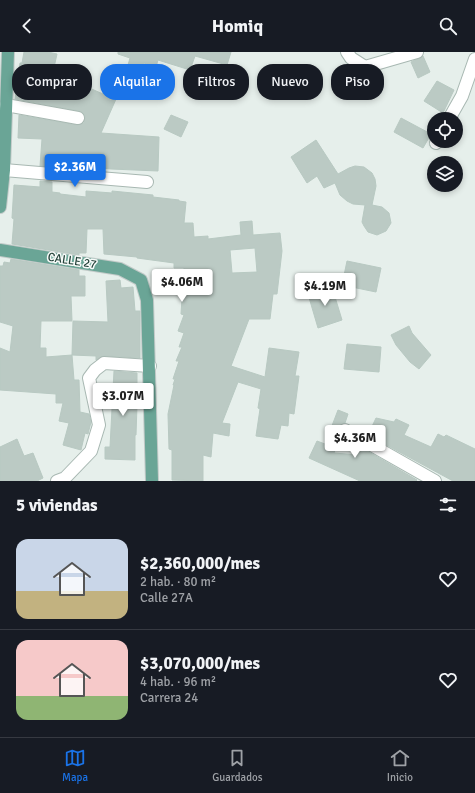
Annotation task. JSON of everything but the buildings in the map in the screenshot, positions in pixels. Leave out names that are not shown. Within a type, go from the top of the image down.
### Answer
[{"type":"main road","points":[[0,207],[4,170],[8,52]]},
{"type":"main road","name":"CALLE 27","points":[[0,250],[120,269],[141,280],[148,300],[150,366]]},
{"type":"main road","points":[[150,366],[152,481]]},
{"type":"street","points":[[347,52],[351,58],[365,67],[417,52]]},
{"type":"street","points":[[453,112],[462,96],[475,59]]},
{"type":"street","points":[[6,106],[78,118]]},
{"type":"street","points":[[4,170],[147,182]]},
{"type":"street","points":[[57,481],[65,478],[91,451],[98,425],[89,378],[95,370],[104,363],[150,366]]},
{"type":"street","points":[[345,430],[428,479]]}]
